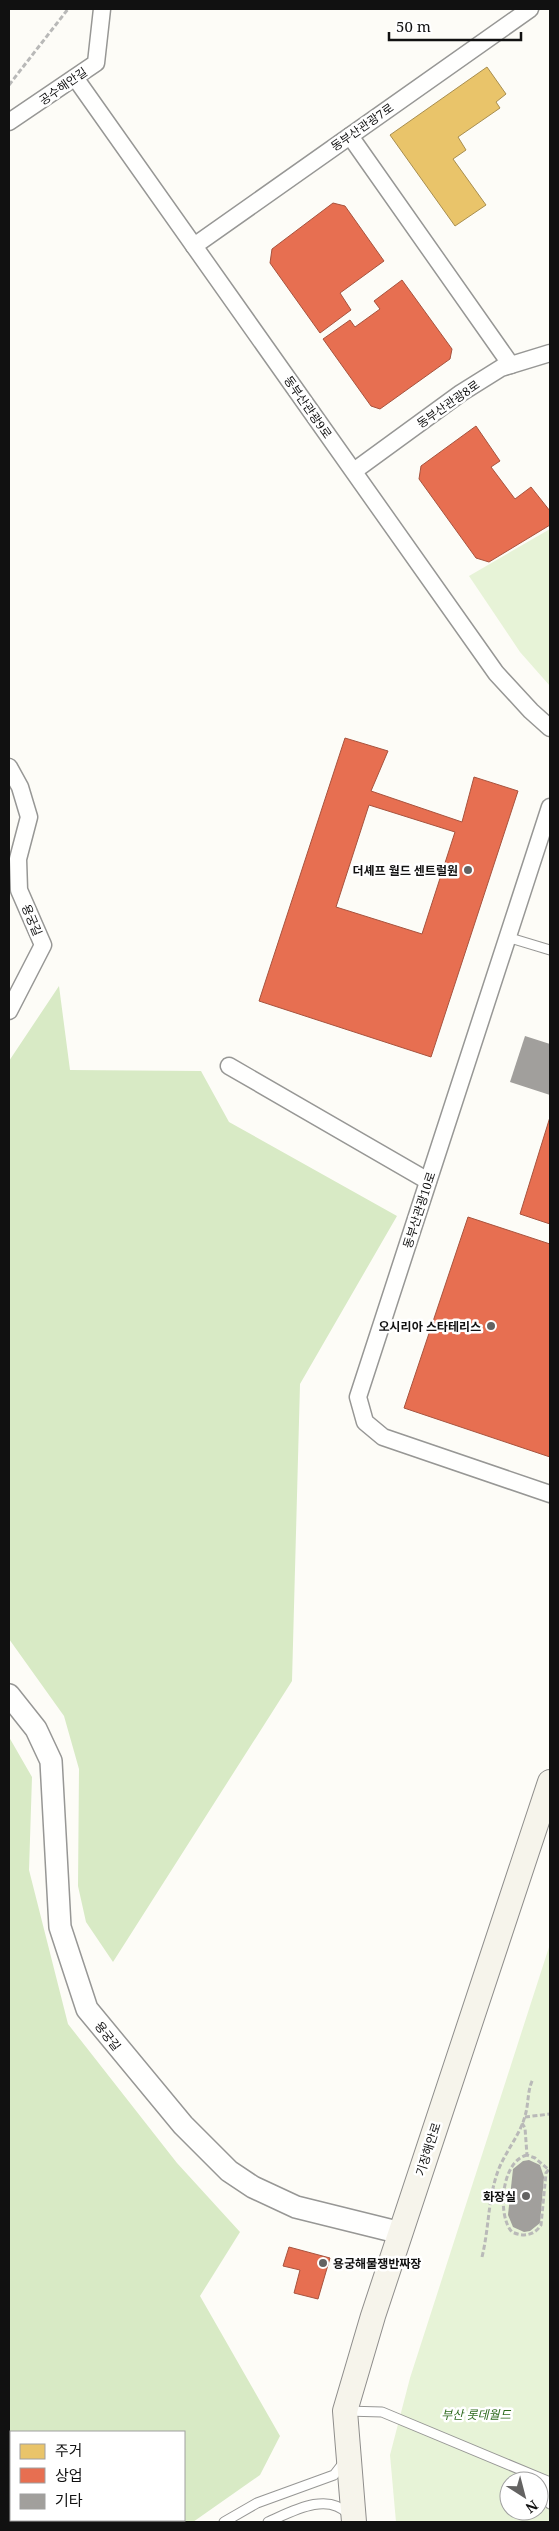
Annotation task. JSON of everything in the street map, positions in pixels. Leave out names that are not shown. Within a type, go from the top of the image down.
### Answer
[{"type":"main road","name":"기장해안로","points":[[353,2522],[345,2411],[401,2233],[550,1782]]},
{"type":"street","name":"공수해안길","points":[[9,122],[76,79],[96,63],[102,9]]},
{"type":"street","name":"동부산관광7로","points":[[194,246],[530,9]]},
{"type":"street","name":"동부산관광9로","points":[[76,79],[496,672],[530,711],[550,728]]},
{"type":"street","points":[[350,136],[511,365]]},
{"type":"street","name":"동부산관광8로","points":[[354,472],[461,393],[501,368],[550,353]]},
{"type":"street","name":"용궁길","points":[[9,767],[20,788],[29,817],[18,860],[19,890],[43,945],[9,1011]]},
{"type":"street","name":"동부산관광10로","points":[[550,808],[358,1397],[365,1422],[383,1437],[550,1494]]},
{"type":"street","points":[[229,1066],[428,1181]]},
{"type":"street","name":"용궁길","points":[[9,1695],[36,1729],[52,1761],[60,1926],[87,2009],[136,2072],[182,2125],[229,2171],[253,2187],[296,2207],[401,2233]]},
{"type":"lane","points":[[507,937],[550,950]]},
{"type":"lane","points":[[345,2411],[382,2412],[523,2471]]},
{"type":"lane","points":[[224,2522],[257,2503],[334,2475],[348,2458]]},
{"type":"lane","points":[[549,2482],[550,2504]]},
{"type":"lane","points":[[268,2522],[290,2512],[326,2503],[340,2506],[353,2522]]},
{"type":"path","points":[[9,85],[68,9]]},
{"type":"path","points":[[482,2257],[487,2237],[491,2196],[497,2172],[506,2151],[525,2117],[533,2079]]},
{"type":"path","points":[[525,2117],[550,2114]]},
{"type":"path","points":[[522,2122],[525,2128],[527,2155]]},
{"type":"path","points":[[527,2155],[535,2158],[549,2169],[546,2173],[541,2225],[538,2230],[525,2236],[512,2232],[504,2218],[506,2175],[514,2161],[527,2155]]},
{"type":"green space","points":[[550,529],[550,686],[520,652],[469,576]]},
{"type":"green space","points":[[59,986],[70,1070],[201,1071],[229,1122],[397,1216],[300,1384],[292,1681],[113,1962],[86,1922],[78,1886],[79,1769],[64,1716],[9,1639],[9,1061]]},
{"type":"green space","points":[[9,1737],[32,1777],[29,1870],[68,2024],[177,2163],[240,2232],[200,2296],[280,2436],[260,2475],[193,2522],[9,2522]]},
{"type":"green space","name":"부산 롯데월드","points":[[550,1944],[550,2522],[396,2522],[390,2455],[410,2378]]},
{"type":"building: 주거","points":[[487,67],[506,94],[496,102],[500,108],[458,137],[466,150],[453,159],[486,205],[455,226],[390,135]]},
{"type":"building: 상업","points":[[333,203],[345,206],[384,261],[340,293],[351,310],[320,333],[270,263],[272,249]]},
{"type":"building: 상업","points":[[402,280],[452,349],[450,359],[380,409],[371,406],[323,339],[350,320],[355,327],[380,309],[374,301]]},
{"type":"building: 상업","points":[[476,426],[500,461],[491,467],[515,499],[531,487],[550,511],[550,525],[489,562],[476,558],[419,479],[421,466]]},
{"type":"building: 상업","name":"더셰프 월드 센트럴원","points":[[345,738],[388,751],[371,791],[462,822],[474,777],[518,791],[431,1057],[259,1001]],"holes":[[[369,805],[455,832],[422,934],[336,907]]]},
{"type":"building: 상업","points":[[550,1117],[550,1224],[520,1214]]},
{"type":"building: 상업","name":"오시리아 스타테리스","points":[[468,1217],[550,1244],[550,1457],[404,1408]]},
{"type":"building: 상업","points":[[289,2247],[330,2258],[318,2299],[294,2293],[300,2270],[283,2266]]},
{"type":"building: 기타","points":[[525,1036],[550,1044],[550,1095],[510,1082]]},
{"type":"building: 기타","name":"화장실","points":[[529,2160],[540,2165],[544,2177],[540,2223],[530,2231],[524,2232],[513,2227],[508,2215],[513,2169],[523,2161]]},
{"type":"place","name":"더셰프 월드 센트럴원","points":[[468,870]]},
{"type":"place","name":"오시리아 스타테리스","points":[[491,1326]]},
{"type":"place","name":"화장실","points":[[526,2196]]},
{"type":"place","name":"용궁해물쟁반짜장","points":[[323,2263]]}]
